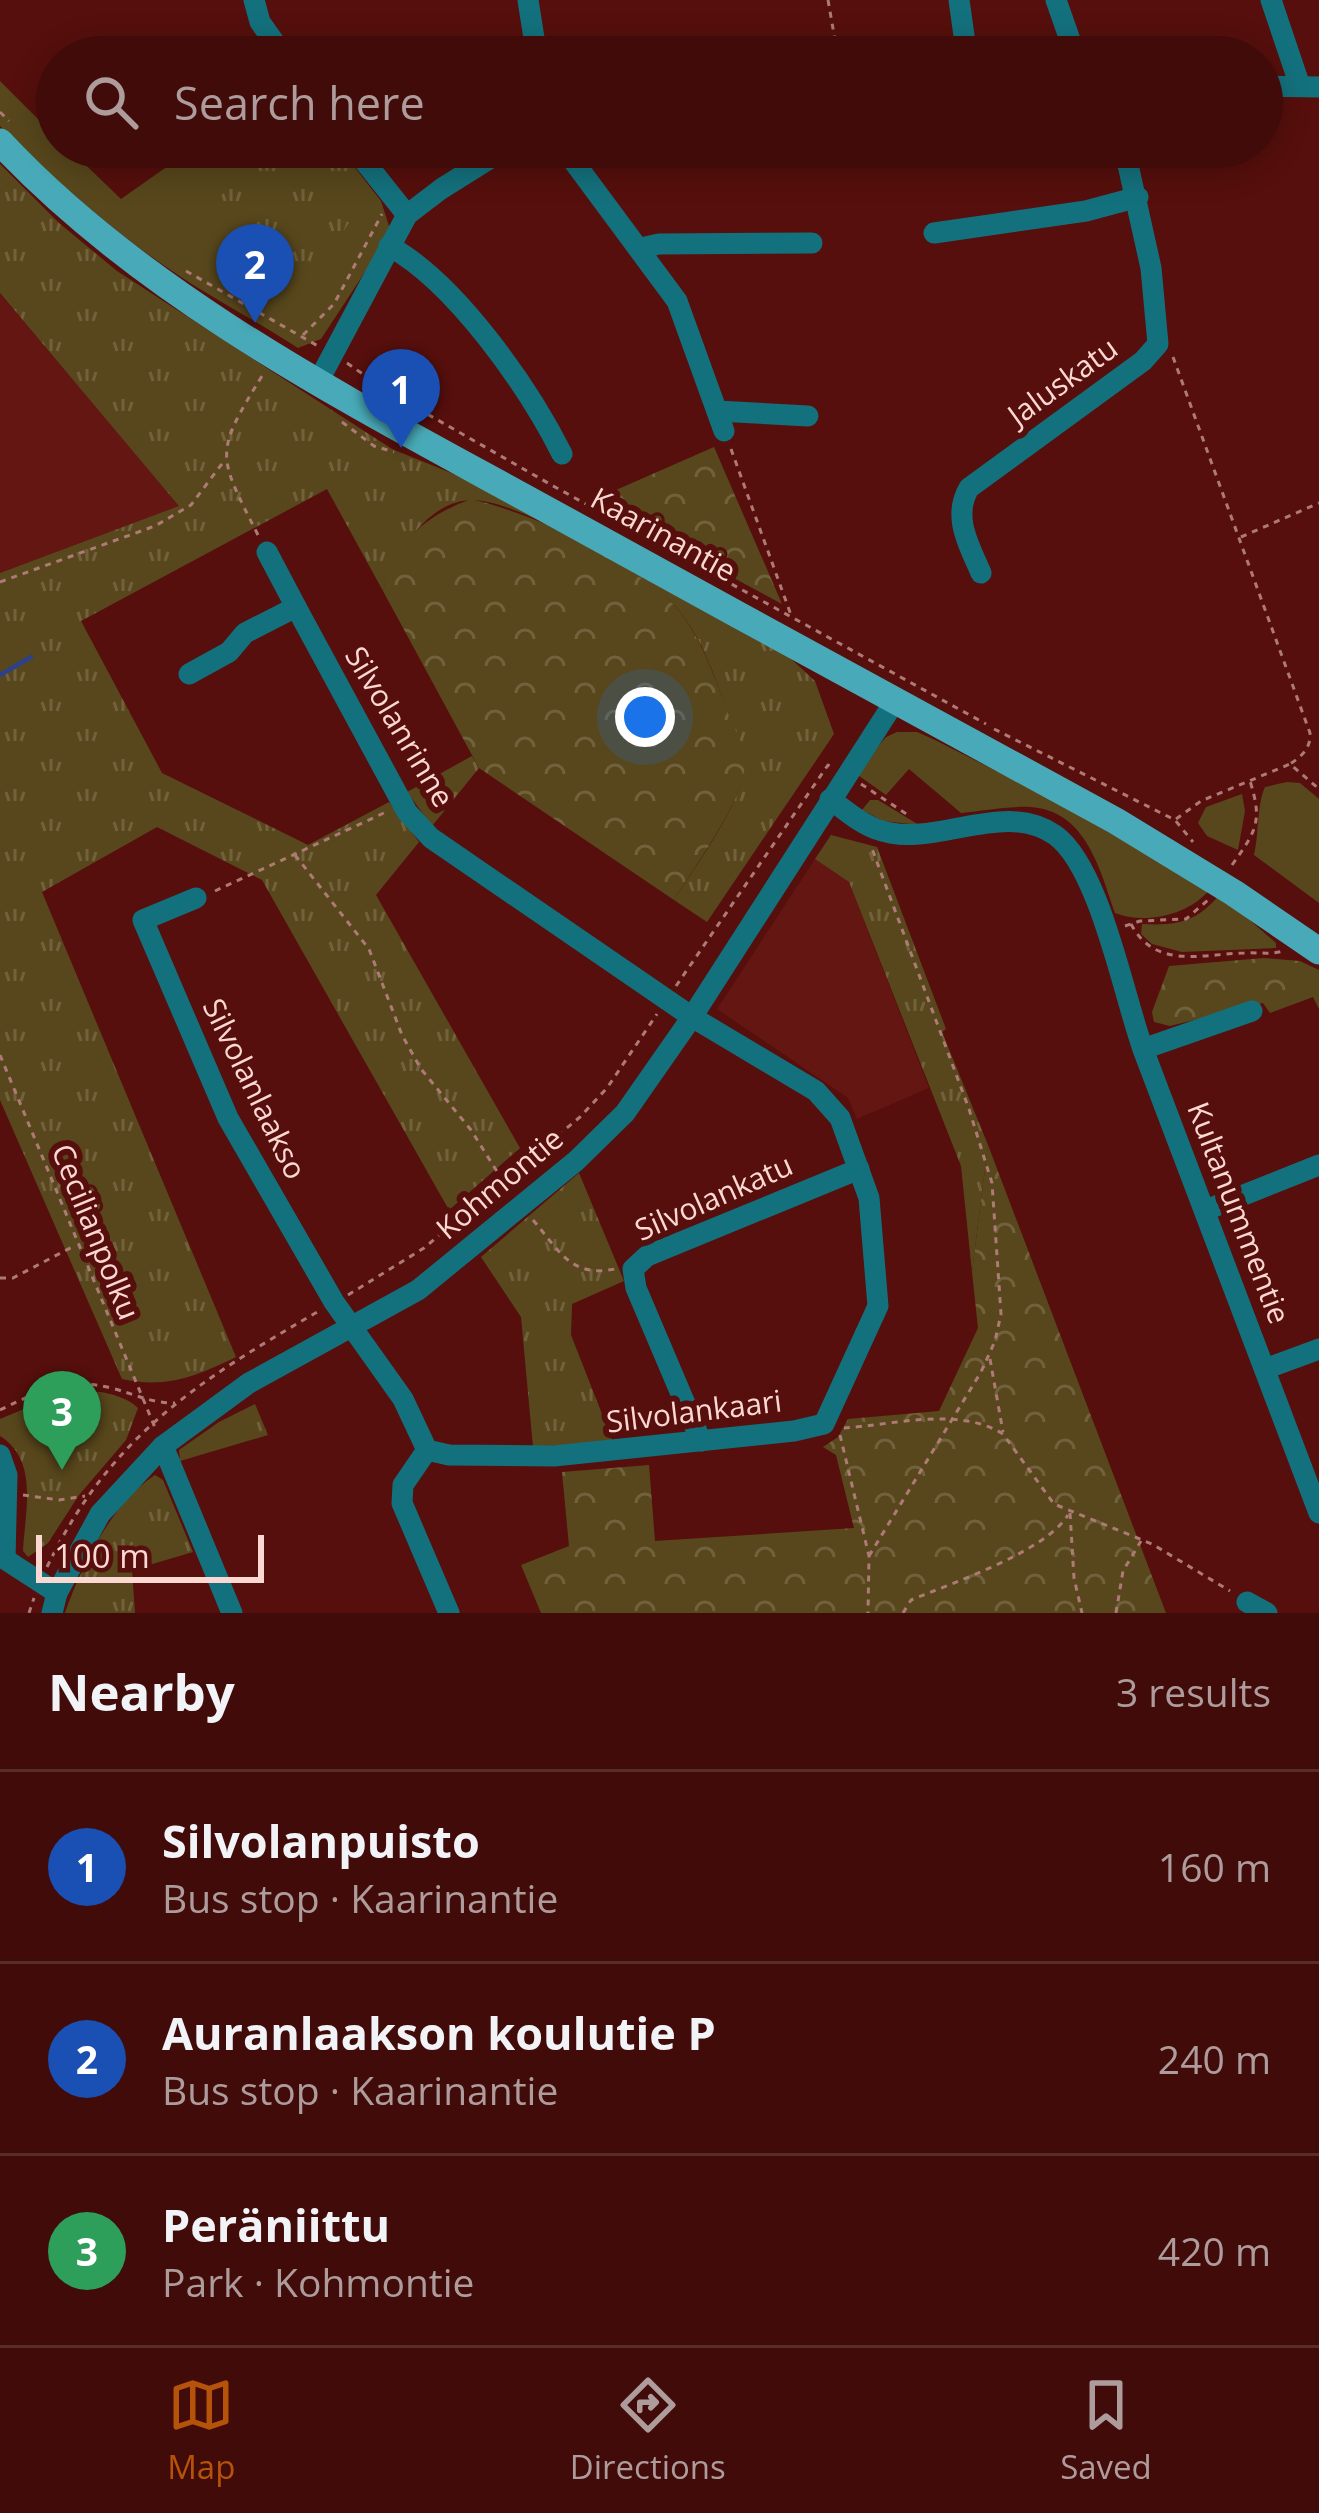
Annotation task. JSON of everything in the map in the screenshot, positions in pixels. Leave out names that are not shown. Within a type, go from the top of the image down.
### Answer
[{"type":"main road","name":"Kaarinantie","points":[[6,133],[36,165]]},
{"type":"main road","name":"Kaarinantie","points":[[39,168],[107,241],[284,342],[319,380],[1116,821],[1319,951]]},
{"type":"street","points":[[254,0],[270,36]]},
{"type":"street","points":[[528,0],[534,36]]},
{"type":"street","points":[[959,0],[964,36]]},
{"type":"street","points":[[1057,0],[1069,36]]},
{"type":"street","points":[[1271,0],[1309,87]]},
{"type":"street","points":[[370,168],[407,215]]},
{"type":"street","points":[[319,380],[407,215],[474,168]]},
{"type":"street","points":[[579,168],[640,248],[686,320],[721,421],[808,416]]},
{"type":"street","name":"Jaluskatu","points":[[981,573],[962,521],[962,503],[969,488],[1143,361],[1158,344],[1159,321],[1130,168]]},
{"type":"street","points":[[934,233],[1086,212],[1138,197]]},
{"type":"street","points":[[640,248],[812,243]]},
{"type":"street","points":[[389,246],[419,262],[464,310],[538,405],[562,454]]},
{"type":"street","name":"Silvolanrinne","points":[[267,552],[403,804],[431,838],[692,1017]]},
{"type":"street","points":[[189,674],[229,652],[245,633],[296,607]]},
{"type":"street","name":"Kohmontie","points":[[54,1603],[100,1514],[163,1446],[249,1383],[418,1289],[522,1206],[625,1113],[895,701]]},
{"type":"street","points":[[830,799],[862,822]]},
{"type":"street","name":"Kultanummentie","points":[[862,822],[904,834],[1027,823],[1050,832],[1079,862],[1143,1049],[1319,1513]]},
{"type":"street","name":"Silvolanlaakso","points":[[196,898],[143,920],[228,1118],[353,1327]]},
{"type":"street","points":[[1143,1049],[1252,1011]]},
{"type":"street","name":"Silvolankaari","points":[[427,1450],[449,1455],[554,1456],[812,1429],[824,1424],[832,1411],[878,1306],[869,1198],[859,1169],[840,1118],[816,1091],[692,1017]]},
{"type":"street","points":[[1206,1210],[1319,1165]]},
{"type":"street","name":"Silvolankatu","points":[[700,1441],[636,1288],[633,1269],[647,1256],[859,1169]]},
{"type":"street","points":[[353,1327],[403,1399],[427,1450],[403,1485],[402,1503],[449,1613]]},
{"type":"street","points":[[1264,1369],[1319,1349]]},
{"type":"street","points":[[163,1446],[232,1613]]},
{"type":"street","points":[[0,1455],[7,1475],[3,1557],[54,1603]]},
{"type":"path","points":[[828,0],[834,36]]},
{"type":"path","points":[[0,112],[6,133]]},
{"type":"path","points":[[184,270],[262,313],[284,342],[333,354],[387,391],[518,466],[996,730],[1160,812],[1174,820],[1198,849]]},
{"type":"path","points":[[255,323],[262,313]]},
{"type":"path","points":[[0,582],[155,526],[190,505],[224,460],[231,428],[284,342]]},
{"type":"path","points":[[1158,344],[1174,359],[1310,733],[1310,742],[1290,764],[1201,801],[1174,820]]},
{"type":"path","points":[[721,421],[791,616]]},
{"type":"path","points":[[224,460],[267,552]]},
{"type":"path","points":[[1239,537],[1319,503]]},
{"type":"path","points":[[1290,764],[1319,788]]},
{"type":"path","points":[[0,1410],[63,1384],[106,1386],[140,1400],[176,1403],[227,1363],[424,1248],[595,1102],[828,765]]},
{"type":"path","points":[[1232,865],[1258,819],[1250,781]]},
{"type":"path","points":[[196,898],[403,804]]},
{"type":"path","points":[[1156,818],[1160,812]]},
{"type":"path","points":[[862,822],[992,1183],[1001,1314],[990,1354],[869,1556]]},
{"type":"path","points":[[295,855],[369,949],[402,1035],[421,1069],[471,1130],[501,1182],[574,1266],[596,1273],[633,1269]]},
{"type":"path","points":[[1106,932],[1131,924],[1186,919],[1198,913],[1212,894]]},
{"type":"path","points":[[1131,924],[1137,935],[1171,956],[1285,950]]},
{"type":"path","name":"Cecilianpolku","points":[[0,1055],[153,1424],[176,1403]]},
{"type":"path","points":[[0,1277],[14,1277],[78,1244]]},
{"type":"path","points":[[990,1354],[1003,1434]]},
{"type":"path","points":[[868,1613],[869,1556],[838,1427],[949,1421],[992,1427],[1003,1434],[1054,1504],[1142,1539],[1257,1607]]},
{"type":"path","points":[[20,1495],[58,1500],[87,1496]]},
{"type":"path","points":[[903,1613],[911,1600],[1000,1563],[1060,1527],[1070,1512]]},
{"type":"path","points":[[1070,1512],[1074,1579],[1082,1613]]},
{"type":"path","points":[[1116,1613],[1124,1571],[1142,1539]]},
{"type":"shaded area","points":[[0,294],[180,506],[0,573]]},
{"type":"shaded area","points":[[815,859],[849,882],[929,1088],[857,1119],[848,1098],[717,1009]]},
{"type":"green space","points":[[0,81],[36,117],[36,160],[0,126]]},
{"type":"green space","points":[[0,164],[59,223],[117,271],[392,449],[471,481],[776,645],[815,681],[834,734],[707,922],[674,900],[728,814],[745,763],[712,669],[683,616],[659,591],[549,525],[494,503],[457,502],[416,531],[383,591],[327,489],[81,621],[162,773],[308,845],[389,802],[419,842],[376,895],[520,1148],[449,1210],[262,880],[157,827],[42,892],[236,1357],[167,1381],[122,1379],[0,1100],[0,573],[179,506],[0,293]]},
{"type":"green space","points":[[45,168],[89,168],[121,199],[165,168],[355,168],[381,201],[390,229],[321,339],[298,348],[154,258]]},
{"type":"green space","points":[[255,168],[352,168],[347,177],[365,199],[322,263],[297,267],[235,234],[219,197]]},
{"type":"green space","points":[[714,447],[782,604],[591,501]]},
{"type":"green space","points":[[471,499],[551,526],[631,570],[673,604],[703,650],[746,762],[728,813],[674,900],[479,768],[383,591],[396,558],[414,533],[438,514]]},
{"type":"green space","points":[[917,732],[935,740],[1210,889],[1191,905],[1166,915],[1140,918],[1115,913],[1088,845],[1065,819],[1030,807],[961,813],[909,769],[886,795],[855,773],[886,737]]},
{"type":"green space","points":[[472,756],[479,768],[432,826],[407,792]]},
{"type":"green space","points":[[1300,783],[1319,799],[1319,903],[1254,855],[1265,787]]},
{"type":"green space","points":[[1242,794],[1245,811],[1238,850],[1207,836],[1198,823],[1206,807]]},
{"type":"green space","points":[[870,800],[878,800],[919,825],[883,821],[862,810]]},
{"type":"green space","points":[[831,835],[877,847],[946,1029],[942,1032],[988,1145],[972,1272],[961,1166],[849,882],[815,859]]},
{"type":"green space","points":[[1220,894],[1276,948],[1182,952],[1152,944],[1141,934],[1142,924],[1186,920]]},
{"type":"green space","points":[[1264,958],[1300,961],[1319,970],[1319,1009],[1313,997],[1270,1013],[1263,1003],[1170,1026],[1154,1022],[1152,1012],[1169,966]]},
{"type":"green space","points":[[988,1145],[1166,1613],[541,1613],[521,1565],[569,1546],[562,1472],[649,1465],[655,1541],[854,1528],[836,1455],[823,1447],[838,1437],[848,1419],[939,1411],[978,1328],[972,1272]]},
{"type":"green space","points":[[579,1173],[624,1281],[572,1304],[571,1335],[613,1442],[533,1447],[521,1317],[481,1257]]},
{"type":"green space","points":[[67,1391],[105,1393],[138,1408],[126,1440],[79,1495],[48,1543],[28,1557],[23,1551],[25,1473],[12,1446],[0,1436],[0,1419]]},
{"type":"green space","points":[[255,1404],[268,1435],[180,1461],[179,1450]]},
{"type":"green space","points":[[155,1475],[163,1480],[193,1552],[132,1570],[135,1613],[65,1613],[111,1519]]},
{"type":"waterway","points":[[0,675],[31,657]]},
{"type":"place","name":"Auranlaakson koulutie P","points":[[255,323]]},
{"type":"place","name":"Silvolanpuisto","points":[[401,448]]},
{"type":"place","name":"Peräniittu","points":[[62,1470]]}]
